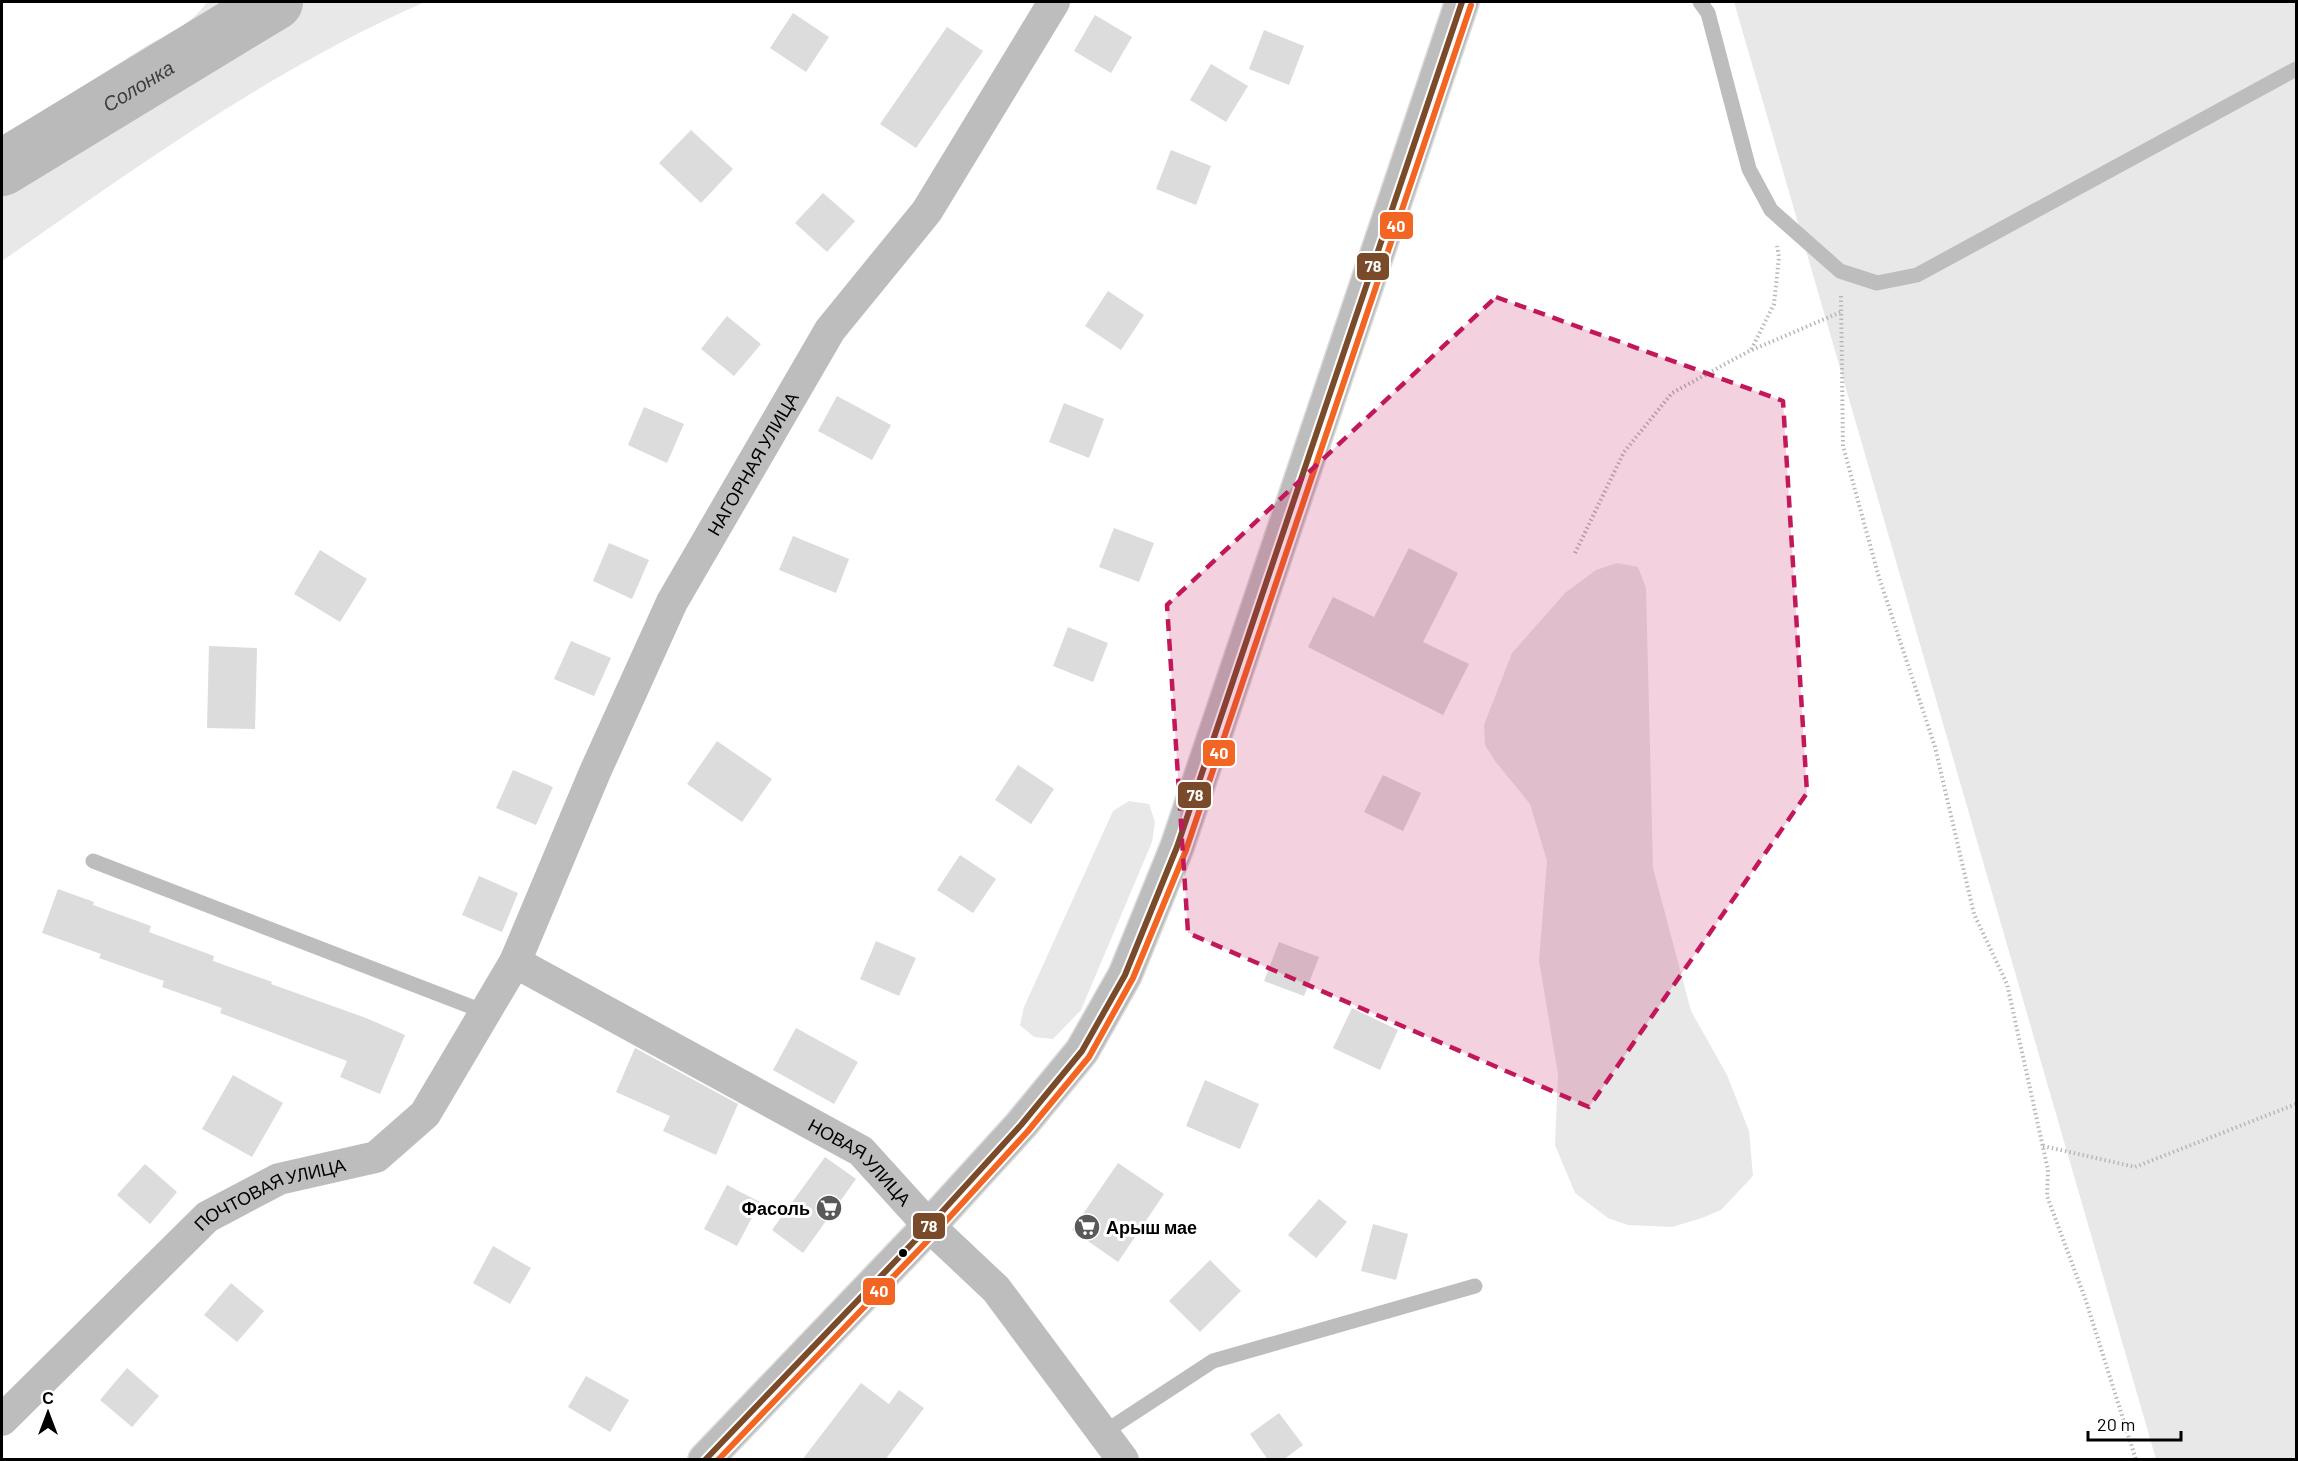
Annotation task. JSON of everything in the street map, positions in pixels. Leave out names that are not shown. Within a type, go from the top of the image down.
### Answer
[{"type":"main road","points":[[705,1460],[929,1226],[1021,1125],[1082,1051],[1125,975],[1178,847],[1462,2]]},
{"type":"street","name":"НАГОРНАЯ УЛИЦА","points":[[515,962],[595,772],[672,602],[830,330],[927,211],[1054,2]]},
{"type":"street","name":"ПОЧТОВАЯ УЛИЦА","points":[[2,1420],[207,1217],[279,1179],[376,1157],[425,1114],[515,962]]},
{"type":"street","name":"НОВАЯ УЛИЦА","points":[[515,962],[861,1151],[929,1226],[996,1289],[1123,1460]]},
{"type":"lane","points":[[1700,2],[1707,13],[1749,169],[1771,210],[1840,272],[1877,283],[1917,275],[2296,69]]},
{"type":"lane","points":[[93,861],[485,1012]]},
{"type":"lane","points":[[1103,1433],[1213,1361],[1475,1286]]},
{"type":"path","points":[[1751,350],[1774,304],[1779,257],[1771,210]]},
{"type":"path","points":[[1840,272],[1843,446],[1878,574],[1935,747],[1974,914],[2007,984],[2048,1170],[2047,1196],[2086,1301],[2136,1460]]},
{"type":"path","points":[[1575,553],[1624,452],[1672,393],[1751,350],[1841,312]]},
{"type":"path","points":[[2043,1146],[2135,1167],[2296,1104]]},
{"type":"highlighted area","points":[[1496,297],[1783,401],[1807,793],[1589,1107],[1188,933],[1167,605]]},
{"type":"shaded area","points":[[207,2],[425,2],[369,28],[260,88],[155,155],[2,261],[2,135],[193,18]]},
{"type":"shaded area","points":[[1734,2],[2296,2],[2296,1459],[2156,1459]]},
{"type":"shaded area","points":[[1617,563],[1638,567],[1646,588],[1653,868],[1691,1011],[1727,1075],[1749,1131],[1753,1176],[1721,1210],[1672,1227],[1628,1225],[1608,1218],[1575,1193],[1555,1145],[1558,1074],[1539,961],[1547,861],[1530,804],[1485,745],[1484,725],[1512,653],[1565,593],[1596,570]]},
{"type":"shaded area","points":[[1129,801],[1149,804],[1155,822],[1152,842],[1081,1010],[1053,1039],[1034,1037],[1020,1025],[1024,1007],[1113,811]]},
{"type":"building","points":[[793,13],[829,37],[806,72],[770,48]]},
{"type":"building","points":[[1095,15],[1132,37],[1111,73],[1074,51]]},
{"type":"building","points":[[947,27],[983,51],[916,148],[880,124]]},
{"type":"building","points":[[1264,30],[1304,46],[1289,85],[1249,69]]},
{"type":"building","points":[[1211,64],[1248,86],[1226,122],[1190,100]]},
{"type":"building","points":[[691,130],[733,169],[701,203],[659,163]]},
{"type":"building","points":[[1171,150],[1211,166],[1196,205],[1156,189]]},
{"type":"building","points":[[823,193],[855,221],[827,252],[795,223]]},
{"type":"building","points":[[1108,291],[1144,315],[1121,350],[1085,326]]},
{"type":"building","points":[[727,316],[761,344],[734,376],[701,349]]},
{"type":"building","points":[[837,396],[891,425],[872,460],[818,431]]},
{"type":"building","points":[[1064,403],[1104,419],[1089,458],[1049,442]]},
{"type":"building","points":[[644,407],[684,424],[667,463],[628,445]]},
{"type":"building","points":[[1114,528],[1154,543],[1139,582],[1099,567]]},
{"type":"building","points":[[793,536],[849,559],[836,593],[779,570]]},
{"type":"building","points":[[609,543],[649,560],[632,599],[593,581]]},
{"type":"building","points":[[1409,548],[1458,573],[1423,642],[1469,664],[1443,715],[1308,647],[1333,597],[1374,617]]},
{"type":"building","points":[[320,550],[367,579],[340,622],[294,594]]},
{"type":"building","points":[[1068,627],[1108,643],[1093,682],[1053,666]]},
{"type":"building","points":[[571,641],[611,658],[594,696],[554,679]]},
{"type":"building","points":[[209,646],[257,648],[255,729],[207,728]]},
{"type":"building","points":[[717,741],[772,779],[742,822],[687,784]]},
{"type":"building","points":[[1018,765],[1054,789],[1031,824],[995,800]]},
{"type":"building","points":[[513,770],[553,787],[536,825],[496,808]]},
{"type":"building","points":[[1383,775],[1421,793],[1403,831],[1364,812]]},
{"type":"building","points":[[960,855],[996,879],[973,913],[937,890]]},
{"type":"building","points":[[479,876],[518,893],[502,932],[462,915]]},
{"type":"building","points":[[58,889],[94,902],[93,905],[151,926],[149,932],[214,956],[213,961],[366,1018],[405,1035],[380,1094],[340,1077],[347,1061],[220,1013],[222,1008],[162,987],[164,981],[99,958],[101,954],[42,933]]},
{"type":"building","points":[[876,941],[916,958],[899,996],[860,979]]},
{"type":"building","points":[[1279,942],[1319,957],[1304,996],[1264,981]]},
{"type":"building","points":[[1352,1008],[1398,1030],[1380,1070],[1333,1048]]},
{"type":"building","points":[[796,1028],[858,1062],[834,1104],[773,1070]]},
{"type":"building","points":[[635,1048],[738,1104],[716,1155],[663,1131],[670,1116],[616,1092]]},
{"type":"building","points":[[233,1075],[283,1103],[252,1157],[202,1129]]},
{"type":"building","points":[[1205,1080],[1259,1104],[1240,1149],[1186,1126]]},
{"type":"building","points":[[825,1157],[856,1179],[803,1253],[772,1230]]},
{"type":"building","points":[[1118,1163],[1164,1194],[1118,1262],[1072,1230]]},
{"type":"building","points":[[145,1164],[177,1192],[150,1224],[117,1195]]},
{"type":"building","points":[[727,1185],[760,1202],[737,1246],[704,1229]]},
{"type":"building","points":[[1319,1199],[1347,1222],[1316,1258],[1288,1235]]},
{"type":"building","points":[[1373,1224],[1408,1234],[1396,1280],[1361,1271]]},
{"type":"building","points":[[493,1246],[531,1268],[510,1304],[473,1283]]},
{"type":"building","points":[[1210,1260],[1241,1291],[1200,1332],[1169,1301]]},
{"type":"building","points":[[231,1283],[264,1311],[237,1342],[204,1315]]},
{"type":"building","points":[[127,1368],[159,1396],[132,1427],[100,1400]]},
{"type":"building","points":[[586,1376],[629,1400],[610,1432],[568,1407]]},
{"type":"building","points":[[861,1383],[889,1404],[899,1390],[924,1408],[885,1460],[802,1460]]},
{"type":"building","points":[[1279,1413],[1303,1445],[1283,1460],[1268,1460],[1250,1434]]},
{"type":"waterway","name":"Солонка","points":[[2,168],[275,2]]},
{"type":"transit line","name":"78","points":[[705,1460],[929,1226],[1021,1125],[1082,1051],[1125,975],[1177,847],[1462,2]]},
{"type":"transit line","name":"40","points":[[718,1460],[936,1232],[1028,1131],[1089,1057],[1133,978],[1186,850],[1471,5]]},
{"type":"place","name":"Фасоль","points":[[829,1208]]},
{"type":"place","name":"Арыш мае","points":[[1087,1227]]}]
